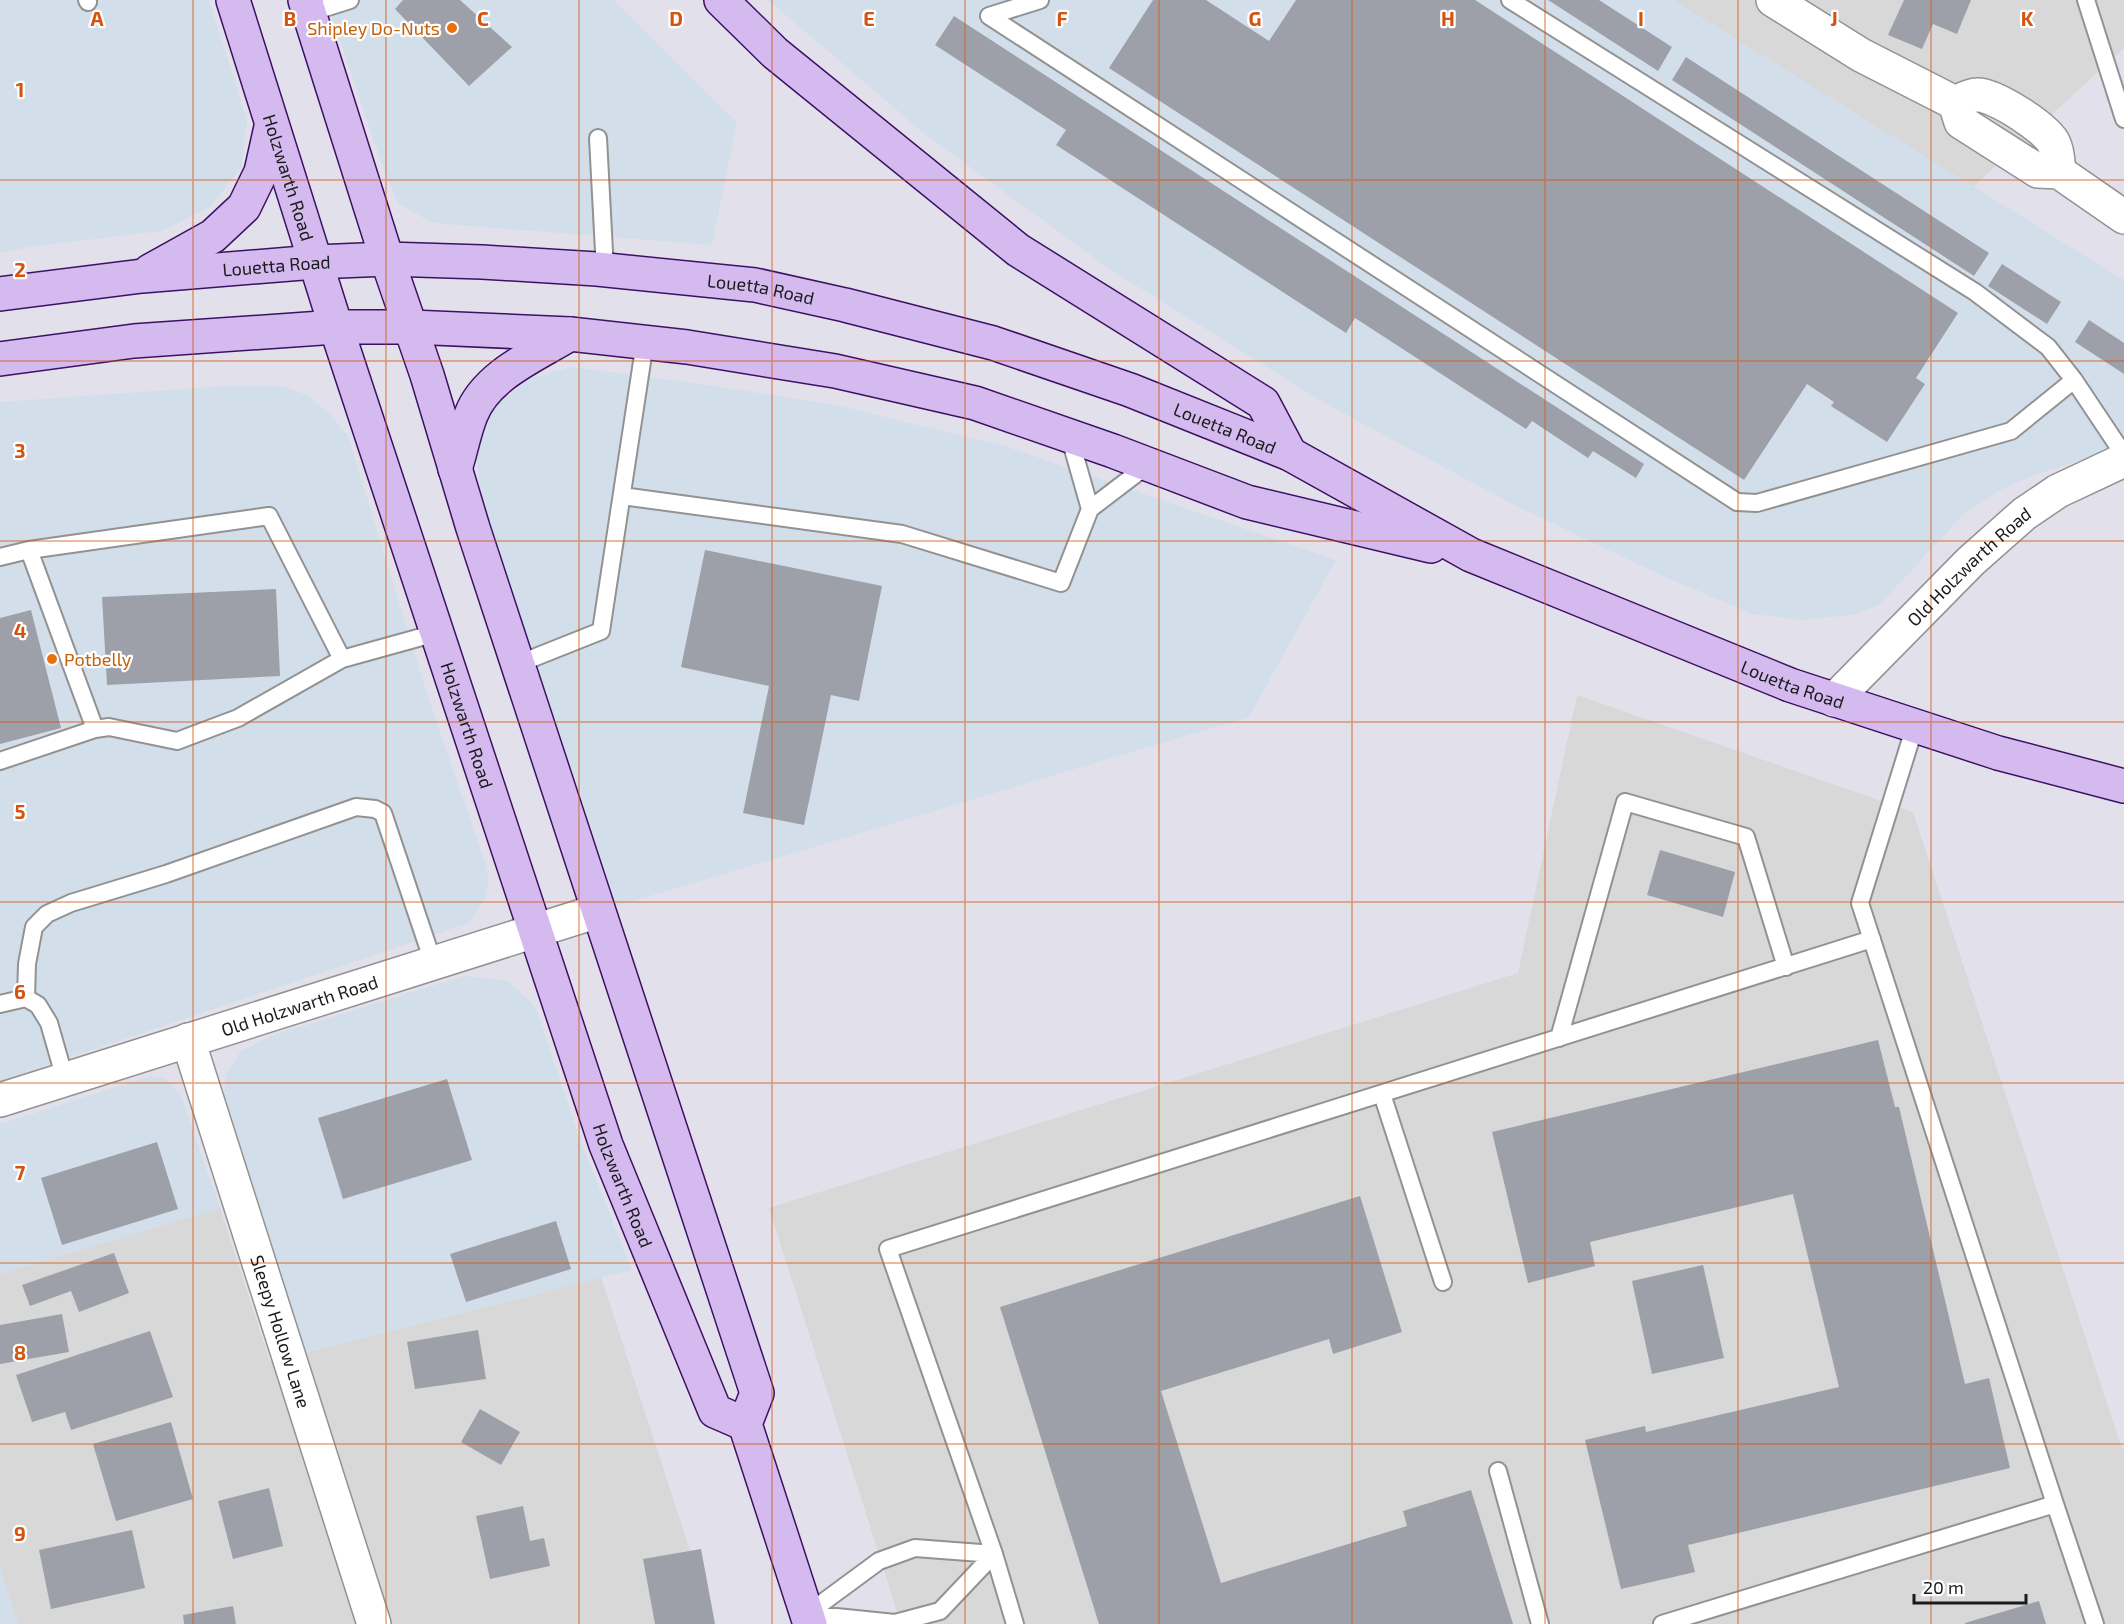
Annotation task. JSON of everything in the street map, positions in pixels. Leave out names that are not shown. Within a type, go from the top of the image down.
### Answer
[{"type":"main road","name":"Holzwarth Road","points":[[232,0],[336,327],[606,1145],[715,1411],[745,1424]]},
{"type":"main road","points":[[721,0],[775,53],[1018,250],[1263,403],[1290,454]]},
{"type":"main road","points":[[307,7],[598,911],[757,1393],[745,1424],[808,1619]]},
{"type":"main road","points":[[142,276],[213,236],[244,207],[261,172],[272,125]]},
{"type":"main road","name":"Louetta Road","points":[[0,294],[142,276],[315,262],[387,259],[605,270],[755,285],[846,305],[993,343],[1130,390],[1290,454],[1471,555],[1790,685],[1998,753],[2124,786]]},
{"type":"main road","name":"Louetta Road","points":[[0,359],[134,341],[336,327],[411,327],[570,334],[645,342],[835,371],[975,403],[1149,464],[1246,502],[1471,555]]},
{"type":"main road","points":[[455,469],[471,413],[485,392],[507,372],[570,334]]},
{"type":"street","points":[[1773,0],[1861,55],[1955,103],[1961,122],[2038,171],[2059,172],[2124,218]]},
{"type":"street","name":"Old Holzwarth Road","points":[[1834,700],[1971,561],[2024,514],[2058,491],[2124,460]]},
{"type":"street","name":"Old Holzwarth Road","points":[[0,1100],[598,911]]},
{"type":"street","name":"Sleepy Hollow Lane","points":[[188,1040],[374,1624]]},
{"type":"lane","points":[[307,7],[350,0]]},
{"type":"lane","points":[[1040,0],[989,16],[1737,502],[1757,503],[2011,431],[2074,380]]},
{"type":"lane","points":[[1510,0],[1975,292],[2048,347],[2074,380],[2124,455]]},
{"type":"lane","points":[[2086,0],[2124,119]]},
{"type":"lane","points":[[598,138],[605,270]]},
{"type":"lane","points":[[518,664],[601,631],[645,342]]},
{"type":"lane","points":[[1069,435],[1090,509]]},
{"type":"lane","points":[[622,496],[902,534],[1061,583],[1090,509],[1149,464]]},
{"type":"lane","points":[[0,557],[29,550],[269,516],[342,659]]},
{"type":"lane","points":[[29,550],[95,729]]},
{"type":"lane","points":[[0,761],[95,729],[109,727],[177,741],[238,718],[342,659],[436,633]]},
{"type":"lane","points":[[1915,726],[1860,903],[2095,1624]]},
{"type":"lane","points":[[1559,1038],[1625,802],[1746,837],[1786,967]]},
{"type":"lane","points":[[26,998],[27,963],[34,927],[47,914],[71,903],[166,874],[356,807],[375,808],[383,813],[433,962]]},
{"type":"lane","points":[[1015,1624],[994,1554],[888,1249],[1872,939]]},
{"type":"lane","points":[[0,1004],[26,998],[38,1005],[50,1023],[65,1079]]},
{"type":"lane","points":[[1382,1094],[1443,1282]]},
{"type":"lane","points":[[1498,1470],[1540,1624]]},
{"type":"lane","points":[[1662,1624],[2055,1504]]},
{"type":"lane","points":[[808,1619],[879,1561],[915,1548],[994,1554]]},
{"type":"lane","points":[[808,1619],[895,1623],[940,1611],[994,1554]]},
{"type":"shaded area","points":[[0,0],[209,0],[247,120],[241,168],[210,207],[161,231],[29,247],[0,253]]},
{"type":"shaded area","points":[[326,0],[614,0],[737,122],[712,245],[432,223],[398,203],[386,176]]},
{"type":"shaded area","points":[[768,0],[1673,0],[2124,280],[2124,446],[2041,473],[2004,488],[1965,513],[1879,605],[1854,615],[1800,620],[1753,614],[1665,577],[1514,505],[1326,404],[1111,270],[926,135]]},
{"type":"shaded area","points":[[1673,0],[2124,0],[2124,48],[1973,187]]},
{"type":"shaded area","points":[[570,367],[837,405],[1008,447],[1336,560],[1249,717],[617,906],[482,499],[476,459],[490,410],[529,379]]},
{"type":"shaded area","points":[[224,386],[282,386],[307,395],[330,414],[348,436],[425,687],[485,863],[489,882],[484,900],[469,923],[0,1081],[0,402]]},
{"type":"shaded area","points":[[1577,695],[1913,812],[2122,1449],[2124,1449],[2124,1624],[901,1624],[769,1208],[1518,973]]},
{"type":"shaded area","points":[[464,976],[508,981],[535,1006],[578,1134],[632,1270],[303,1353],[223,1101],[226,1075],[240,1052],[271,1036]]},
{"type":"shaded area","points":[[151,1076],[165,1078],[181,1095],[220,1208],[0,1274],[0,1124]]},
{"type":"shaded area","points":[[220,1208],[270,1362],[601,1277],[714,1624],[18,1624],[0,1567],[0,1274]]},
{"type":"shaded area","points":[[0,1567],[18,1624],[0,1624]]},
{"type":"building","name":"Shipley Do-Nuts","points":[[403,0],[460,0],[512,47],[469,86],[395,9]]},
{"type":"building","points":[[1153,0],[1206,0],[1269,41],[1296,0],[1475,0],[1958,313],[1916,378],[1925,384],[1887,442],[1831,406],[1834,402],[1807,384],[1744,480],[1109,68]]},
{"type":"building","points":[[1548,0],[1599,0],[1672,47],[1658,71]]},
{"type":"building","points":[[1904,0],[1971,0],[1957,34],[1933,24],[1922,49],[1888,35]]},
{"type":"building","points":[[954,16],[1644,464],[1636,478],[1593,451],[1588,458],[1532,421],[1526,429],[1355,318],[1346,333],[1056,145],[1066,130],[935,45]]},
{"type":"building","points":[[1686,57],[1989,253],[1974,276],[1672,80]]},
{"type":"building","points":[[2002,264],[2061,302],[2047,324],[1988,286]]},
{"type":"building","points":[[2089,320],[2124,343],[2124,374],[2075,342]]},
{"type":"building","points":[[705,550],[882,586],[859,701],[831,695],[804,825],[743,813],[769,686],[681,667]]},
{"type":"building","points":[[276,589],[280,676],[107,685],[102,597]]},
{"type":"building","points":[[31,610],[61,728],[0,744],[0,618]]},
{"type":"building","points":[[1660,850],[1735,872],[1723,917],[1647,895]]},
{"type":"building","points":[[1878,1040],[1895,1107],[1899,1107],[1965,1384],[1989,1378],[2010,1468],[1688,1545],[1695,1572],[1621,1589],[1585,1440],[1645,1426],[1646,1432],[1839,1387],[1793,1194],[1590,1242],[1595,1266],[1528,1283],[1492,1132]]},
{"type":"building","points":[[447,1079],[472,1160],[343,1199],[318,1118]]},
{"type":"building","points":[[157,1142],[178,1209],[62,1245],[41,1178]]},
{"type":"building","points":[[1360,1196],[1402,1332],[1333,1354],[1329,1339],[1161,1391],[1221,1583],[1407,1526],[1403,1511],[1471,1490],[1513,1624],[1099,1624],[1000,1307]]},
{"type":"building","points":[[556,1221],[571,1269],[466,1302],[450,1254]]},
{"type":"building","points":[[114,1253],[129,1293],[79,1312],[71,1291],[30,1306],[22,1285]]},
{"type":"building","points":[[1703,1265],[1724,1358],[1652,1374],[1632,1281]]},
{"type":"building","points":[[62,1314],[69,1352],[0,1364],[0,1325]]},
{"type":"building","points":[[478,1330],[486,1379],[415,1389],[407,1342]]},
{"type":"building","points":[[150,1331],[173,1397],[71,1430],[65,1412],[32,1422],[16,1375]]},
{"type":"building","points":[[480,1409],[520,1432],[501,1465],[461,1442]]},
{"type":"building","points":[[171,1422],[193,1499],[116,1521],[93,1444]]},
{"type":"building","points":[[269,1488],[283,1546],[233,1559],[218,1501]]},
{"type":"building","points":[[523,1506],[530,1541],[544,1538],[550,1566],[490,1579],[476,1516]]},
{"type":"building","points":[[132,1530],[145,1588],[51,1609],[39,1550]]},
{"type":"building","points":[[701,1549],[715,1624],[655,1624],[643,1559]]},
{"type":"building","points":[[2039,1601],[2046,1624],[1965,1624],[1965,1623]]},
{"type":"building","points":[[233,1606],[236,1624],[184,1624],[183,1615]]},
{"type":"place","name":"Shipley Do-Nuts","points":[[452,28]]},
{"type":"place","name":"Potbelly","points":[[52,659]]}]
